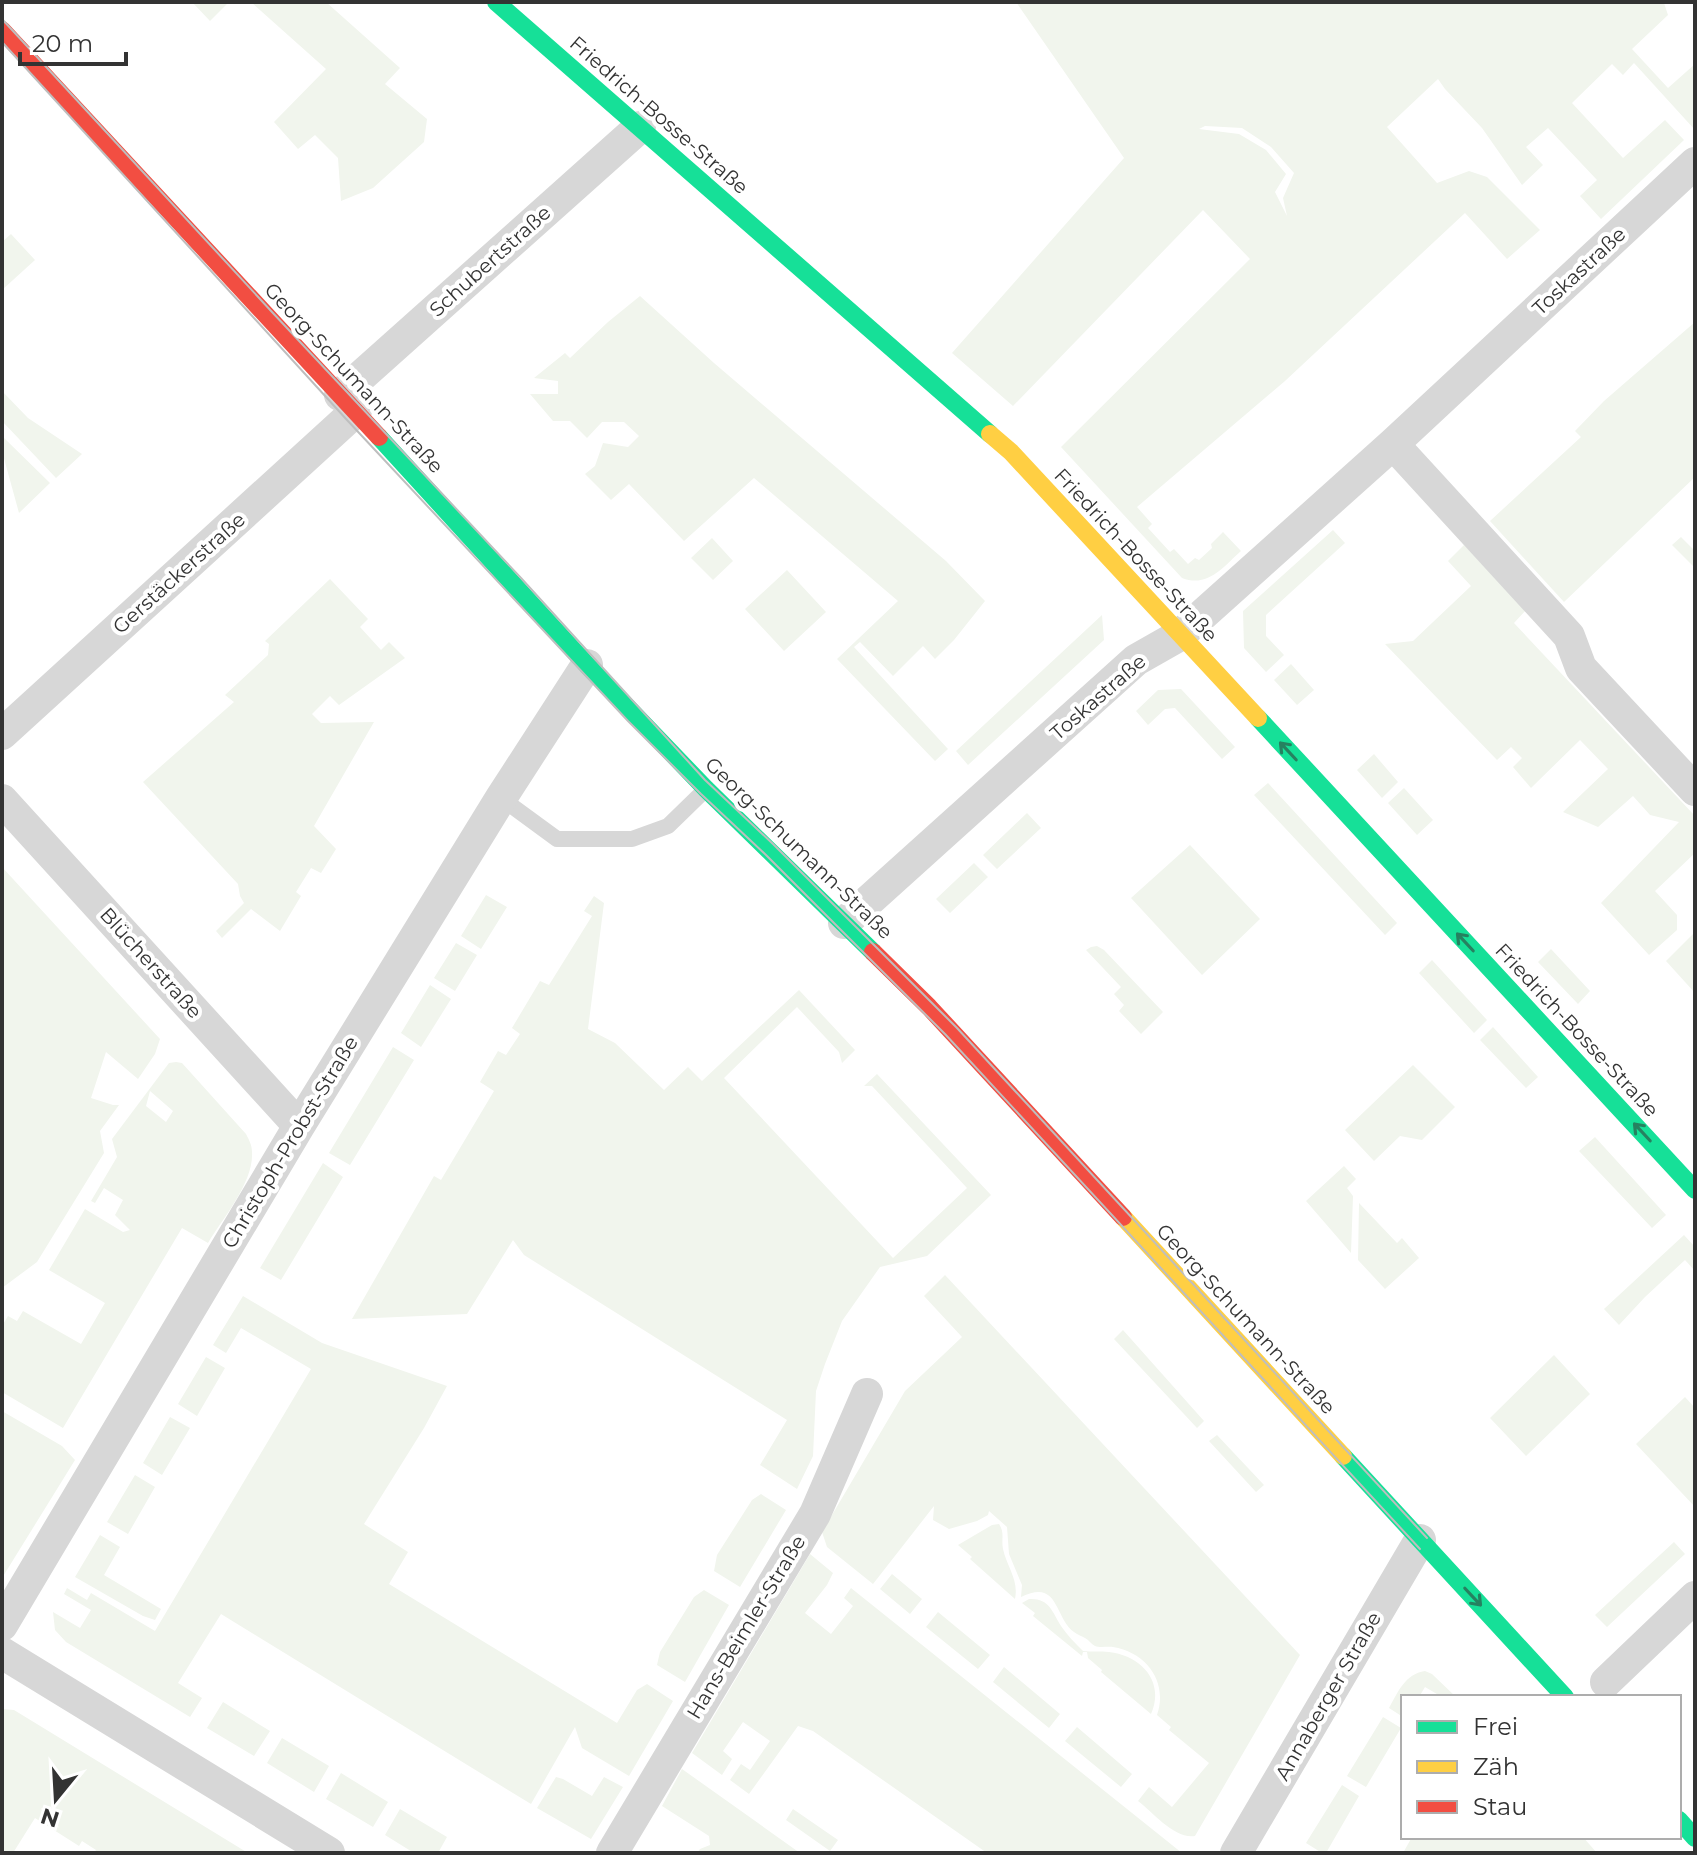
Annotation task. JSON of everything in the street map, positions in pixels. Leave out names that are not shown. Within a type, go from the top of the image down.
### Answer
[{"type":"main road","name":"Friedrich-Bosse-Straße","points":[[496,2],[1011,452],[1695,1190]]},
{"type":"main road","name":"Georg-Schumann-Straße","points":[[2,30],[587,665],[706,789],[929,1007],[1563,1695]]},
{"type":"main road","points":[[1681,1822],[1695,1838]]},
{"type":"street","name":"Schubertstraße","points":[[348,403],[640,127]]},
{"type":"street","name":"Toskastraße","points":[[844,923],[1136,660],[1180,635],[1393,444],[1695,163]]},
{"type":"street","name":"Gerstäckerstraße","points":[[2,734],[348,403]]},
{"type":"street","points":[[1393,444],[1569,636],[1581,668],[1695,790]]},
{"type":"street","name":"Christoph-Probst-Straße","points":[[2,1625],[299,1126],[501,798],[587,665]]},
{"type":"street","name":"Blücherstraße","points":[[2,800],[299,1126]]},
{"type":"street","name":"Hans-Beimler-Straße","points":[[612,1853],[815,1514],[867,1394]]},
{"type":"street","name":"Annaberger Straße","points":[[1236,1853],[1420,1540]]},
{"type":"street","points":[[1606,1682],[1695,1597]]},
{"type":"street","points":[[2,1653],[329,1853]]},
{"type":"lane","points":[[501,798],[557,839],[632,839],[668,826],[706,789]]},
{"type":"shaded area","points":[[192,2],[229,2],[210,21]]},
{"type":"shaded area","points":[[251,2],[326,2],[400,68],[385,84],[427,119],[424,142],[373,188],[341,201],[338,158],[315,135],[298,149],[274,122],[326,69]]},
{"type":"shaded area","points":[[1016,2],[1666,2],[1668,15],[1632,49],[1668,88],[1695,64],[1695,130],[1634,63],[1623,75],[1612,64],[1572,103],[1623,158],[1665,120],[1684,140],[1601,219],[1580,196],[1597,180],[1548,128],[1526,147],[1543,165],[1522,185],[1482,128],[1438,79],[1387,127],[1437,183],[1469,171],[1487,177],[1540,230],[1507,259],[1465,213],[1285,381],[1137,507],[1152,524],[1148,528],[1170,552],[1174,549],[1188,564],[1195,558],[1199,560],[1223,532],[1241,551],[1214,574],[1200,580],[1182,578],[1061,447],[1250,259],[1203,210],[1013,406],[952,353],[1124,158]],"holes":[[[1205,126],[1242,128],[1271,147],[1294,173],[1283,198],[1287,216],[1275,192],[1286,174],[1266,150],[1239,134],[1199,129]]]},
{"type":"shaded area","points":[[11,234],[35,260],[2,290],[2,242]]},
{"type":"shaded area","points":[[640,296],[946,561],[985,601],[935,659],[923,646],[893,676],[860,642],[854,647],[948,749],[935,761],[837,659],[898,601],[754,478],[684,541],[629,484],[611,500],[585,474],[595,466],[603,443],[628,447],[639,436],[624,422],[602,422],[587,438],[570,421],[553,421],[530,394],[558,394],[558,381],[534,378],[565,353],[570,358]]},
{"type":"shaded area","points":[[1695,322],[1695,477],[1564,602],[1490,521],[1581,437],[1575,431],[1604,401]]},
{"type":"shaded area","points":[[2,391],[28,418],[82,454],[56,478],[2,421]]},
{"type":"shaded area","points":[[2,436],[50,483],[19,513],[2,451]]},
{"type":"shaded area","points":[[1333,530],[1345,543],[1266,615],[1266,636],[1284,655],[1266,672],[1244,648],[1243,611]]},
{"type":"shaded area","points":[[1681,537],[1695,551],[1695,568],[1672,545]]},
{"type":"shaded area","points":[[712,538],[733,561],[713,580],[691,558]]},
{"type":"shaded area","points":[[1464,545],[1526,610],[1514,623],[1695,816],[1695,853],[1655,891],[1677,915],[1677,930],[1649,955],[1601,903],[1679,822],[1650,815],[1633,796],[1598,827],[1563,812],[1608,769],[1580,740],[1531,788],[1513,767],[1522,758],[1511,747],[1497,760],[1385,644],[1413,641],[1471,586],[1448,561]]},
{"type":"shaded area","points":[[787,570],[826,612],[784,651],[745,609]]},
{"type":"shaded area","points":[[330,579],[368,619],[360,627],[381,650],[389,642],[405,658],[339,705],[330,696],[312,714],[321,723],[374,722],[314,826],[336,849],[321,873],[311,868],[296,892],[301,896],[280,931],[251,909],[222,938],[216,931],[244,903],[238,884],[143,782],[234,702],[225,695],[268,655],[269,644],[265,641]]},
{"type":"shaded area","points":[[1102,615],[1104,640],[968,765],[956,751]]},
{"type":"shaded area","points":[[1291,664],[1314,690],[1297,705],[1274,680]]},
{"type":"shaded area","points":[[1181,689],[1235,747],[1222,759],[1175,708],[1165,709],[1148,725],[1136,711],[1158,690]]},
{"type":"shaded area","points":[[1374,754],[1398,782],[1382,798],[1357,770]]},
{"type":"shaded area","points":[[1268,783],[1397,923],[1385,935],[1254,795]]},
{"type":"shaded area","points":[[1404,788],[1433,820],[1417,835],[1388,803]]},
{"type":"shaded area","points":[[1027,813],[1041,828],[997,869],[983,855]]},
{"type":"shaded area","points":[[1190,845],[1260,919],[1202,975],[1131,898]]},
{"type":"shaded area","points":[[974,863],[988,877],[950,913],[936,899]]},
{"type":"shaded area","points":[[2,867],[160,1039],[155,1054],[138,1079],[106,1052],[91,1098],[119,1105],[100,1131],[104,1153],[37,1262],[2,1288]]},
{"type":"shaded area","points":[[486,895],[507,907],[481,949],[461,936]]},
{"type":"shaded area","points":[[594,896],[604,903],[588,1029],[615,1043],[664,1090],[688,1067],[702,1081],[799,990],[855,1050],[842,1063],[839,1052],[797,1007],[724,1078],[893,1258],[967,1188],[872,1086],[864,1086],[877,1074],[991,1195],[927,1256],[880,1267],[842,1321],[816,1391],[813,1456],[797,1489],[760,1465],[787,1420],[524,1255],[513,1240],[467,1314],[352,1319],[434,1176],[441,1180],[494,1091],[480,1082],[498,1051],[506,1055],[520,1034],[512,1028],[540,981],[549,985],[592,916],[584,911]]},
{"type":"shaded area","points":[[1695,932],[1695,993],[1666,961]]},
{"type":"shaded area","points":[[456,943],[477,955],[455,991],[434,978]]},
{"type":"shaded area","points":[[1097,946],[1163,1012],[1141,1034],[1119,1011],[1124,1005],[1114,994],[1121,987],[1086,950]]},
{"type":"shaded area","points":[[1551,949],[1590,991],[1578,1004],[1538,962]]},
{"type":"shaded area","points":[[1432,960],[1487,1020],[1474,1033],[1419,973]]},
{"type":"shaded area","points":[[430,985],[451,999],[421,1047],[401,1033]]},
{"type":"shaded area","points":[[1493,1027],[1538,1077],[1526,1088],[1480,1040]]},
{"type":"shaded area","points":[[393,1047],[414,1060],[350,1165],[329,1153]]},
{"type":"shaded area","points":[[169,1063],[182,1063],[246,1134],[252,1152],[248,1175],[208,1243],[182,1228],[63,1428],[2,1392],[2,1326],[8,1316],[17,1321],[23,1311],[81,1344],[105,1303],[49,1270],[85,1209],[123,1232],[130,1230],[115,1215],[123,1200],[104,1188],[95,1203],[91,1201],[117,1157],[112,1139]],"holes":[[[150,1091],[173,1111],[166,1122],[146,1106]]]},
{"type":"shaded area","points":[[1413,1065],[1455,1107],[1422,1140],[1400,1136],[1374,1161],[1345,1130]]},
{"type":"shaded area","points":[[1595,1137],[1666,1215],[1652,1228],[1579,1151]]},
{"type":"shaded area","points":[[323,1163],[343,1177],[281,1280],[260,1268]]},
{"type":"shaded area","points":[[1344,1166],[1356,1179],[1347,1188],[1353,1196],[1351,1253],[1306,1201]]},
{"type":"shaded area","points":[[1359,1203],[1397,1243],[1402,1238],[1419,1258],[1385,1289],[1358,1260]]},
{"type":"shaded area","points":[[1684,1235],[1695,1247],[1695,1271],[1685,1260],[1619,1325],[1604,1309]]},
{"type":"shaded area","points":[[945,1275],[1300,1655],[1195,1836],[1172,1829],[1138,1801],[1149,1787],[1172,1807],[1209,1763],[1169,1730],[1171,1727],[1157,1715],[1160,1692],[1152,1671],[1125,1650],[1095,1646],[1074,1632],[1054,1602],[1042,1592],[1021,1597],[1022,1585],[1009,1554],[1007,1527],[989,1511],[988,1515],[977,1521],[949,1529],[933,1520],[934,1506],[873,1584],[827,1547],[822,1532],[905,1391],[962,1337],[924,1296]]},
{"type":"shaded area","points":[[243,1296],[322,1343],[447,1386],[364,1524],[408,1552],[389,1584],[617,1723],[637,1690],[647,1684],[673,1701],[629,1776],[582,1748],[575,1727],[531,1804],[221,1614],[178,1683],[202,1698],[190,1717],[66,1642],[55,1630],[53,1612],[80,1628],[91,1610],[64,1594],[67,1588],[87,1600],[91,1593],[155,1631],[311,1369],[241,1328],[226,1353],[213,1345]]},
{"type":"shaded area","points":[[1123,1330],[1204,1421],[1197,1428],[1114,1339]]},
{"type":"shaded area","points":[[1554,1355],[1590,1394],[1526,1456],[1490,1418]]},
{"type":"shaded area","points":[[206,1357],[225,1368],[197,1416],[178,1404]]},
{"type":"shaded area","points":[[1685,1397],[1695,1408],[1695,1507],[1636,1444]]},
{"type":"shaded area","points":[[2,1411],[62,1446],[75,1460],[2,1578]]},
{"type":"shaded area","points":[[170,1417],[190,1428],[162,1475],[143,1463]]},
{"type":"shaded area","points":[[1217,1435],[1264,1485],[1256,1492],[1209,1441]]},
{"type":"shaded area","points":[[135,1475],[155,1487],[128,1534],[107,1522]]},
{"type":"shaded area","points":[[761,1494],[786,1510],[740,1587],[714,1571],[717,1555],[752,1500]]},
{"type":"shaded area","points":[[999,1524],[1003,1549],[1014,1580],[1015,1599],[958,1545]]},
{"type":"shaded area","points":[[100,1535],[120,1547],[104,1575],[161,1609],[155,1620],[75,1577]]},
{"type":"shaded area","points":[[1674,1542],[1685,1554],[1607,1627],[1595,1615]]},
{"type":"shaded area","points":[[810,1554],[833,1573],[805,1613],[831,1634],[853,1606],[844,1598],[851,1588],[1182,1853],[987,1853],[813,1731],[798,1726],[749,1794],[730,1780],[741,1764],[750,1770],[770,1741],[743,1722],[723,1751],[732,1759],[722,1775],[692,1753]]},
{"type":"shaded area","points":[[892,1574],[922,1599],[910,1614],[880,1589]]},
{"type":"shaded area","points":[[704,1590],[729,1605],[685,1682],[657,1665],[660,1652],[694,1597]]},
{"type":"shaded area","points":[[1029,1599],[1049,1606],[1063,1629],[1083,1651],[1121,1654],[1148,1672],[1155,1691],[1151,1714],[1101,1672],[1088,1658],[1087,1652],[1083,1652],[1082,1656],[1033,1616],[1035,1613],[1022,1603]]},
{"type":"shaded area","points":[[938,1612],[990,1655],[978,1669],[926,1627]]},
{"type":"shaded area","points":[[1004,1667],[1060,1714],[1049,1728],[993,1682]]},
{"type":"shaded area","points":[[1425,1671],[1432,1674],[1454,1695],[1439,1695],[1425,1687],[1420,1695],[1401,1695],[1401,1716],[1389,1708],[1407,1680]]},
{"type":"shaded area","points":[[223,1702],[270,1731],[254,1756],[207,1728]]},
{"type":"shaded area","points":[[2,1709],[14,1710],[248,1853],[94,1853],[96,1850],[82,1841],[79,1846],[35,1818],[13,1853],[2,1853]]},
{"type":"shaded area","points":[[1383,1717],[1401,1728],[1366,1787],[1347,1776]]},
{"type":"shaded area","points":[[1077,1727],[1132,1774],[1121,1787],[1065,1741]]},
{"type":"shaded area","points":[[282,1738],[329,1766],[314,1792],[267,1763]]},
{"type":"shaded area","points":[[682,1769],[800,1853],[697,1853],[710,1845],[709,1836],[662,1806]]},
{"type":"shaded area","points":[[341,1773],[388,1802],[373,1827],[326,1799]]},
{"type":"shaded area","points":[[556,1777],[592,1796],[604,1777],[623,1787],[591,1839],[537,1808]]},
{"type":"shaded area","points":[[1342,1785],[1359,1796],[1326,1853],[1322,1853],[1306,1843]]},
{"type":"shaded area","points":[[400,1809],[447,1837],[438,1853],[414,1853],[385,1835]]},
{"type":"shaded area","points":[[793,1809],[838,1840],[830,1851],[786,1820]]},
{"type":"shaded area","points":[[1411,1839],[1585,1839],[1597,1853],[1403,1853]]},
{"type":"tram line","points":[[2,19],[705,780],[957,1028],[1427,1538]]},
{"type":"tram line","points":[[2,42],[347,420],[628,721],[945,1034],[1420,1549]]},
{"type":"traffic: fast","points":[[496,2],[990,434]]},
{"type":"traffic: fast","points":[[379,437],[587,665],[706,789],[873,952]]},
{"type":"traffic: fast","points":[[1258,718],[1695,1190]]},
{"type":"traffic: fast","points":[[1343,1456],[1563,1695]]},
{"type":"traffic: fast","points":[[1681,1822],[1695,1838]]},
{"type":"traffic: slow","points":[[990,434],[1011,452],[1258,718]]},
{"type":"traffic: slow","points":[[1123,1217],[1343,1456]]},
{"type":"traffic: jam","points":[[2,30],[379,437]]},
{"type":"traffic: jam","points":[[873,952],[929,1007],[1123,1217]]}]
